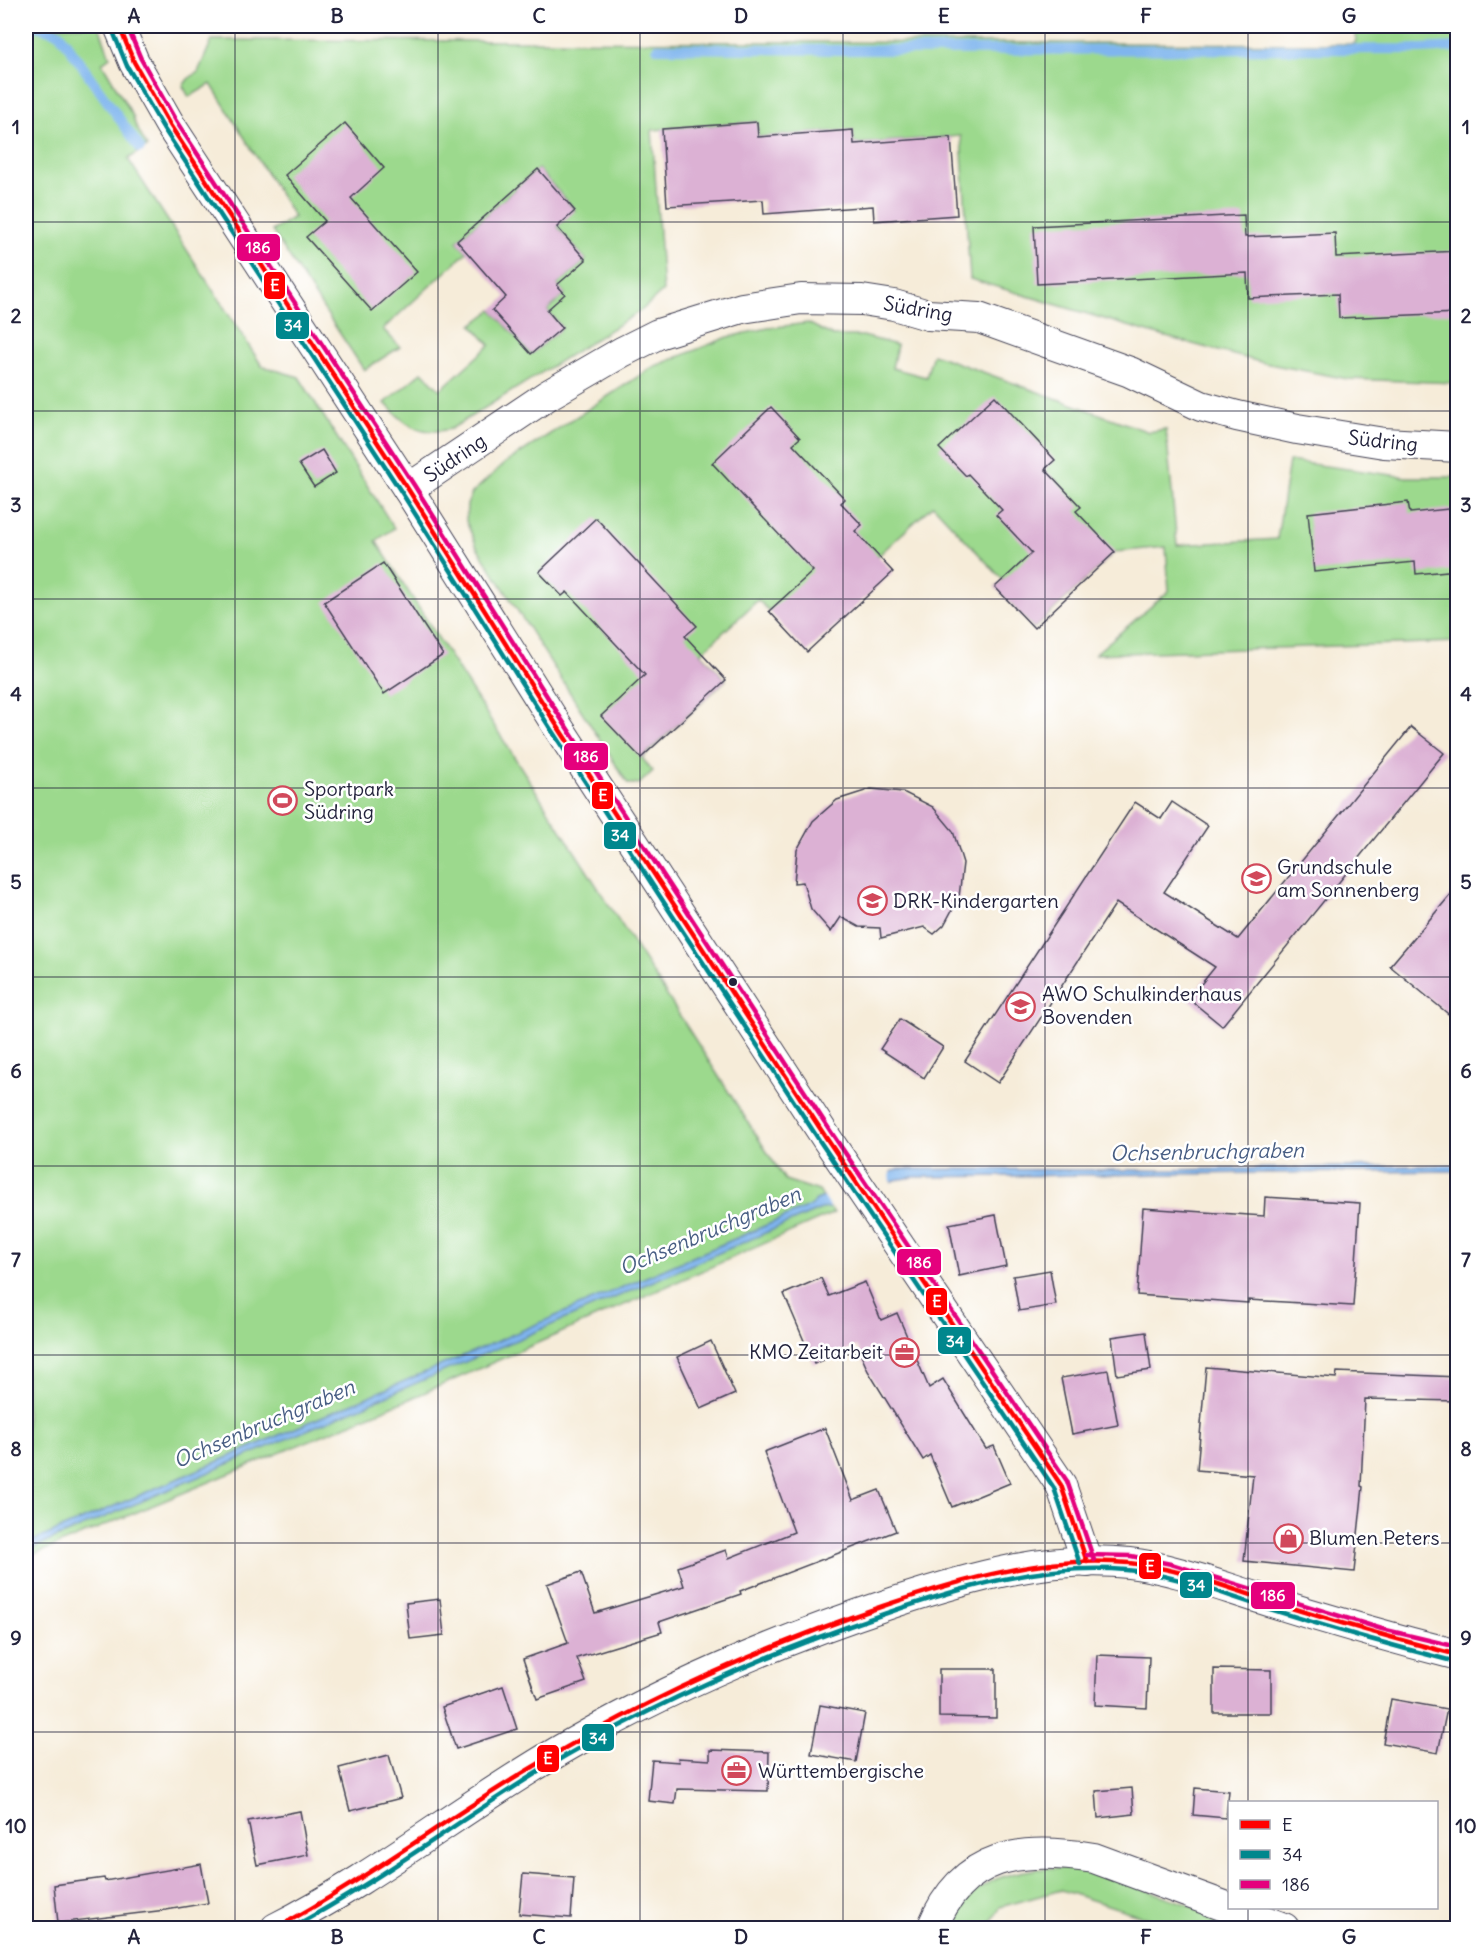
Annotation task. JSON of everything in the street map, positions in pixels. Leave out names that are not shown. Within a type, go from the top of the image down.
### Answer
[{"type":"street","name":"Südring","points":[[119,26],[134,62],[170,125],[408,489],[556,724],[850,1174],[1061,1485],[1087,1562]]},
{"type":"street","name":"Südring","points":[[408,489],[548,395],[622,352],[649,339],[733,310],[801,299],[862,300],[894,305],[928,315],[978,318],[1130,372],[1201,406],[1237,416],[1297,429],[1384,442],[1458,447]]},
{"type":"street","points":[[276,1929],[334,1896],[569,1745],[663,1695],[754,1654],[847,1618],[947,1585],[1001,1571],[1048,1564],[1130,1563],[1170,1571],[1380,1636],[1458,1655]]},
{"type":"street","points":[[932,1929],[940,1909],[957,1886],[980,1867],[1008,1857],[1035,1853],[1094,1858],[1228,1908]]},
{"type":"street","points":[[1230,1909],[1284,1929]]},
{"type":"green space","name":"Sportpark Südring","points":[[26,26],[99,26],[110,57],[102,63],[133,116],[147,147],[128,159],[262,366],[299,377],[394,528],[376,541],[785,1180],[819,1191],[834,1213],[412,1398],[26,1558]]},
{"type":"green space","points":[[1358,26],[1457,26],[1457,383],[1348,379],[1264,363],[1155,334],[970,279],[961,136],[854,144],[853,130],[758,137],[757,122],[652,130],[663,291],[642,310],[451,429],[421,430],[406,423],[385,403],[422,372],[440,390],[490,345],[472,325],[492,310],[531,354],[562,328],[547,310],[565,294],[557,285],[586,260],[557,227],[575,210],[538,169],[457,241],[467,252],[383,329],[400,347],[364,370],[272,231],[294,217],[211,84],[189,97],[183,86],[198,72],[212,40],[1355,44]]},
{"type":"green space","points":[[808,323],[833,336],[863,336],[897,345],[892,368],[926,377],[933,354],[1149,432],[1166,429],[1177,545],[1277,539],[1289,461],[1407,477],[1457,477],[1457,642],[1095,654],[1169,591],[1166,547],[1115,552],[1034,628],[996,587],[1003,580],[933,505],[878,556],[769,611],[758,600],[701,653],[726,680],[642,758],[653,771],[639,784],[628,784],[477,547],[466,521],[467,505],[472,493],[505,463],[653,367],[728,337],[768,328]]},
{"type":"green space","points":[[1049,1868],[1071,1868],[1101,1873],[1252,1928],[1179,1928],[1061,1890],[1000,1907],[988,1928],[947,1928],[966,1900],[977,1890],[1001,1877]]},
{"type":"water","points":[[1457,1165],[1457,1171],[914,1177],[895,1180],[830,1208],[821,1209],[26,1551],[26,1544],[811,1206],[816,1200],[899,1169],[1159,1170]]},
{"type":"pier","points":[[890,1169],[891,1185],[832,1210],[822,1194]]},
{"type":"building","points":[[757,122],[758,137],[853,130],[854,144],[951,137],[957,215],[874,221],[873,206],[764,214],[763,200],[667,206],[662,129]]},
{"type":"building","points":[[345,123],[384,168],[351,198],[417,272],[372,311],[306,237],[325,221],[285,175]]},
{"type":"building","points":[[538,169],[575,211],[557,227],[586,260],[557,285],[565,294],[547,310],[562,328],[531,354],[492,310],[506,297],[457,241]]},
{"type":"building","points":[[1244,215],[1245,237],[1335,233],[1336,257],[1458,251],[1458,313],[1339,318],[1338,294],[1248,298],[1247,273],[1037,284],[1034,226]]},
{"type":"building","points":[[995,396],[1055,460],[1045,469],[1081,507],[1076,511],[1115,552],[1034,628],[995,587],[1032,553],[996,515],[1002,510],[968,474],[966,476],[939,448]]},
{"type":"building","points":[[771,407],[800,438],[793,444],[845,499],[841,503],[862,525],[855,531],[893,572],[807,652],[769,611],[813,571],[712,463]]},
{"type":"building","points":[[322,450],[336,473],[314,487],[299,464]]},
{"type":"building","points":[[1408,502],[1410,513],[1458,508],[1458,570],[1416,574],[1415,562],[1314,572],[1308,513]]},
{"type":"building","points":[[596,518],[697,626],[685,636],[726,680],[641,758],[601,716],[645,675],[567,592],[562,596],[539,572]]},
{"type":"building","points":[[383,563],[443,655],[384,694],[324,602]]},
{"type":"building","points":[[1411,727],[1444,753],[1222,1026],[1189,999],[1215,967],[1116,903],[998,1083],[965,1061],[1135,802],[1161,819],[1172,802],[1208,826],[1164,892],[1238,939]]},
{"type":"building","points":[[871,789],[903,792],[933,807],[953,831],[963,863],[959,897],[944,925],[934,934],[924,927],[881,938],[880,928],[859,927],[841,917],[831,932],[811,909],[803,882],[794,883],[797,850],[813,821],[837,800]]},
{"type":"building","points":[[1458,886],[1458,1022],[1390,966]]},
{"type":"building","points":[[900,1019],[943,1047],[924,1078],[880,1049]]},
{"type":"building","points":[[1265,1197],[1360,1203],[1353,1306],[1248,1300],[1248,1303],[1137,1295],[1143,1208],[1264,1216]]},
{"type":"building","points":[[996,1215],[1006,1266],[959,1276],[949,1224]]},
{"type":"building","points":[[1050,1270],[1056,1305],[1019,1311],[1013,1276]]},
{"type":"building","points":[[821,1278],[829,1296],[865,1282],[881,1320],[897,1313],[929,1388],[943,1379],[986,1449],[994,1446],[1010,1483],[952,1507],[930,1455],[923,1460],[868,1371],[857,1346],[814,1364],[784,1294]]},
{"type":"building","points":[[1146,1332],[1151,1370],[1117,1375],[1112,1337]]},
{"type":"building","points":[[711,1341],[735,1394],[701,1409],[677,1357]]},
{"type":"building","points":[[1206,1367],[1336,1378],[1337,1372],[1458,1377],[1458,1401],[1365,1399],[1361,1486],[1363,1487],[1354,1572],[1244,1561],[1253,1475],[1197,1470]]},
{"type":"building","points":[[1108,1370],[1118,1425],[1072,1434],[1061,1378]]},
{"type":"building","points":[[825,1428],[853,1500],[879,1490],[896,1531],[740,1591],[741,1594],[659,1622],[662,1632],[577,1658],[586,1682],[537,1699],[523,1659],[568,1643],[547,1584],[581,1572],[595,1613],[684,1586],[678,1567],[726,1550],[729,1558],[794,1532],[764,1452]]},
{"type":"building","points":[[440,1599],[444,1635],[410,1639],[406,1603]]},
{"type":"building","points":[[1097,1655],[1149,1657],[1147,1708],[1095,1705]]},
{"type":"building","points":[[939,1669],[996,1669],[996,1718],[939,1717]]},
{"type":"building","points":[[1214,1669],[1271,1670],[1271,1713],[1214,1713]]},
{"type":"building","points":[[503,1686],[517,1729],[456,1749],[442,1707]]},
{"type":"building","points":[[1391,1699],[1447,1709],[1438,1753],[1383,1743]]},
{"type":"building","points":[[820,1705],[865,1713],[856,1762],[811,1754]]},
{"type":"building","points":[[710,1750],[769,1752],[768,1791],[677,1789],[675,1804],[648,1801],[652,1760],[679,1762],[678,1758],[710,1760]]},
{"type":"building","points":[[389,1755],[401,1798],[350,1811],[339,1768]]},
{"type":"building","points":[[1132,1788],[1134,1814],[1098,1818],[1096,1791]]},
{"type":"building","points":[[1195,1788],[1229,1791],[1226,1818],[1193,1815]]},
{"type":"building","points":[[300,1811],[308,1855],[257,1865],[248,1821]]},
{"type":"building","points":[[201,1864],[208,1903],[58,1923],[54,1885],[104,1878],[105,1881]]},
{"type":"building","points":[[523,1874],[574,1878],[571,1918],[519,1914]]},
{"type":"waterway","points":[[36,26],[59,33],[140,148]]},
{"type":"waterway","points":[[657,48],[840,50],[1420,49],[1458,47]]},
{"type":"transit line","name":"E","points":[[119,26],[134,62],[170,125],[408,489],[556,724],[827,1139],[1061,1485],[1087,1562]]},
{"type":"transit line","name":"186","points":[[127,26],[141,59],[176,121],[414,485],[562,720],[833,1135],[1067,1481],[1094,1560]]},
{"type":"transit line","name":"34","points":[[112,29],[127,66],[164,129],[402,493],[550,728],[821,1143],[1054,1488],[1080,1564]]},
{"type":"transit line","name":"186","points":[[1087,1555],[1131,1556],[1171,1564],[1382,1629],[1458,1647]]},
{"type":"transit line","name":"E","points":[[276,1928],[343,1889],[538,1764],[621,1717],[706,1676],[794,1639],[913,1596],[973,1578],[1004,1571],[1066,1563],[1098,1561],[1147,1565],[1458,1655]]},
{"type":"transit line","name":"34","points":[[291,1928],[385,1872],[538,1772],[663,1704],[750,1665],[839,1630],[913,1604],[1003,1579],[1064,1570],[1144,1572],[1180,1580],[1337,1630],[1456,1662]]},
{"type":"place","name":"Sportpark Südring","points":[[283,800]]},
{"type":"place","name":"Grundschule am Sonnenberg","points":[[1256,878]]},
{"type":"place","name":"DRK-Kindergarten","points":[[872,901]]},
{"type":"place","name":"AWO Schulkinderhaus Bovenden","points":[[1021,1006]]},
{"type":"place","name":"KMO Zeitarbeit","points":[[904,1352]]},
{"type":"place","name":"Blumen Peters","points":[[1288,1538]]},
{"type":"place","name":"Württembergische","points":[[737,1771]]},
{"type":"water label","name":"Ochsenbruchgraben","points":[[1207,1152]]},
{"type":"water label","name":"Ochsenbruchgraben","points":[[710,1231]]},
{"type":"water label","name":"Ochsenbruchgraben","points":[[264,1424]]}]
